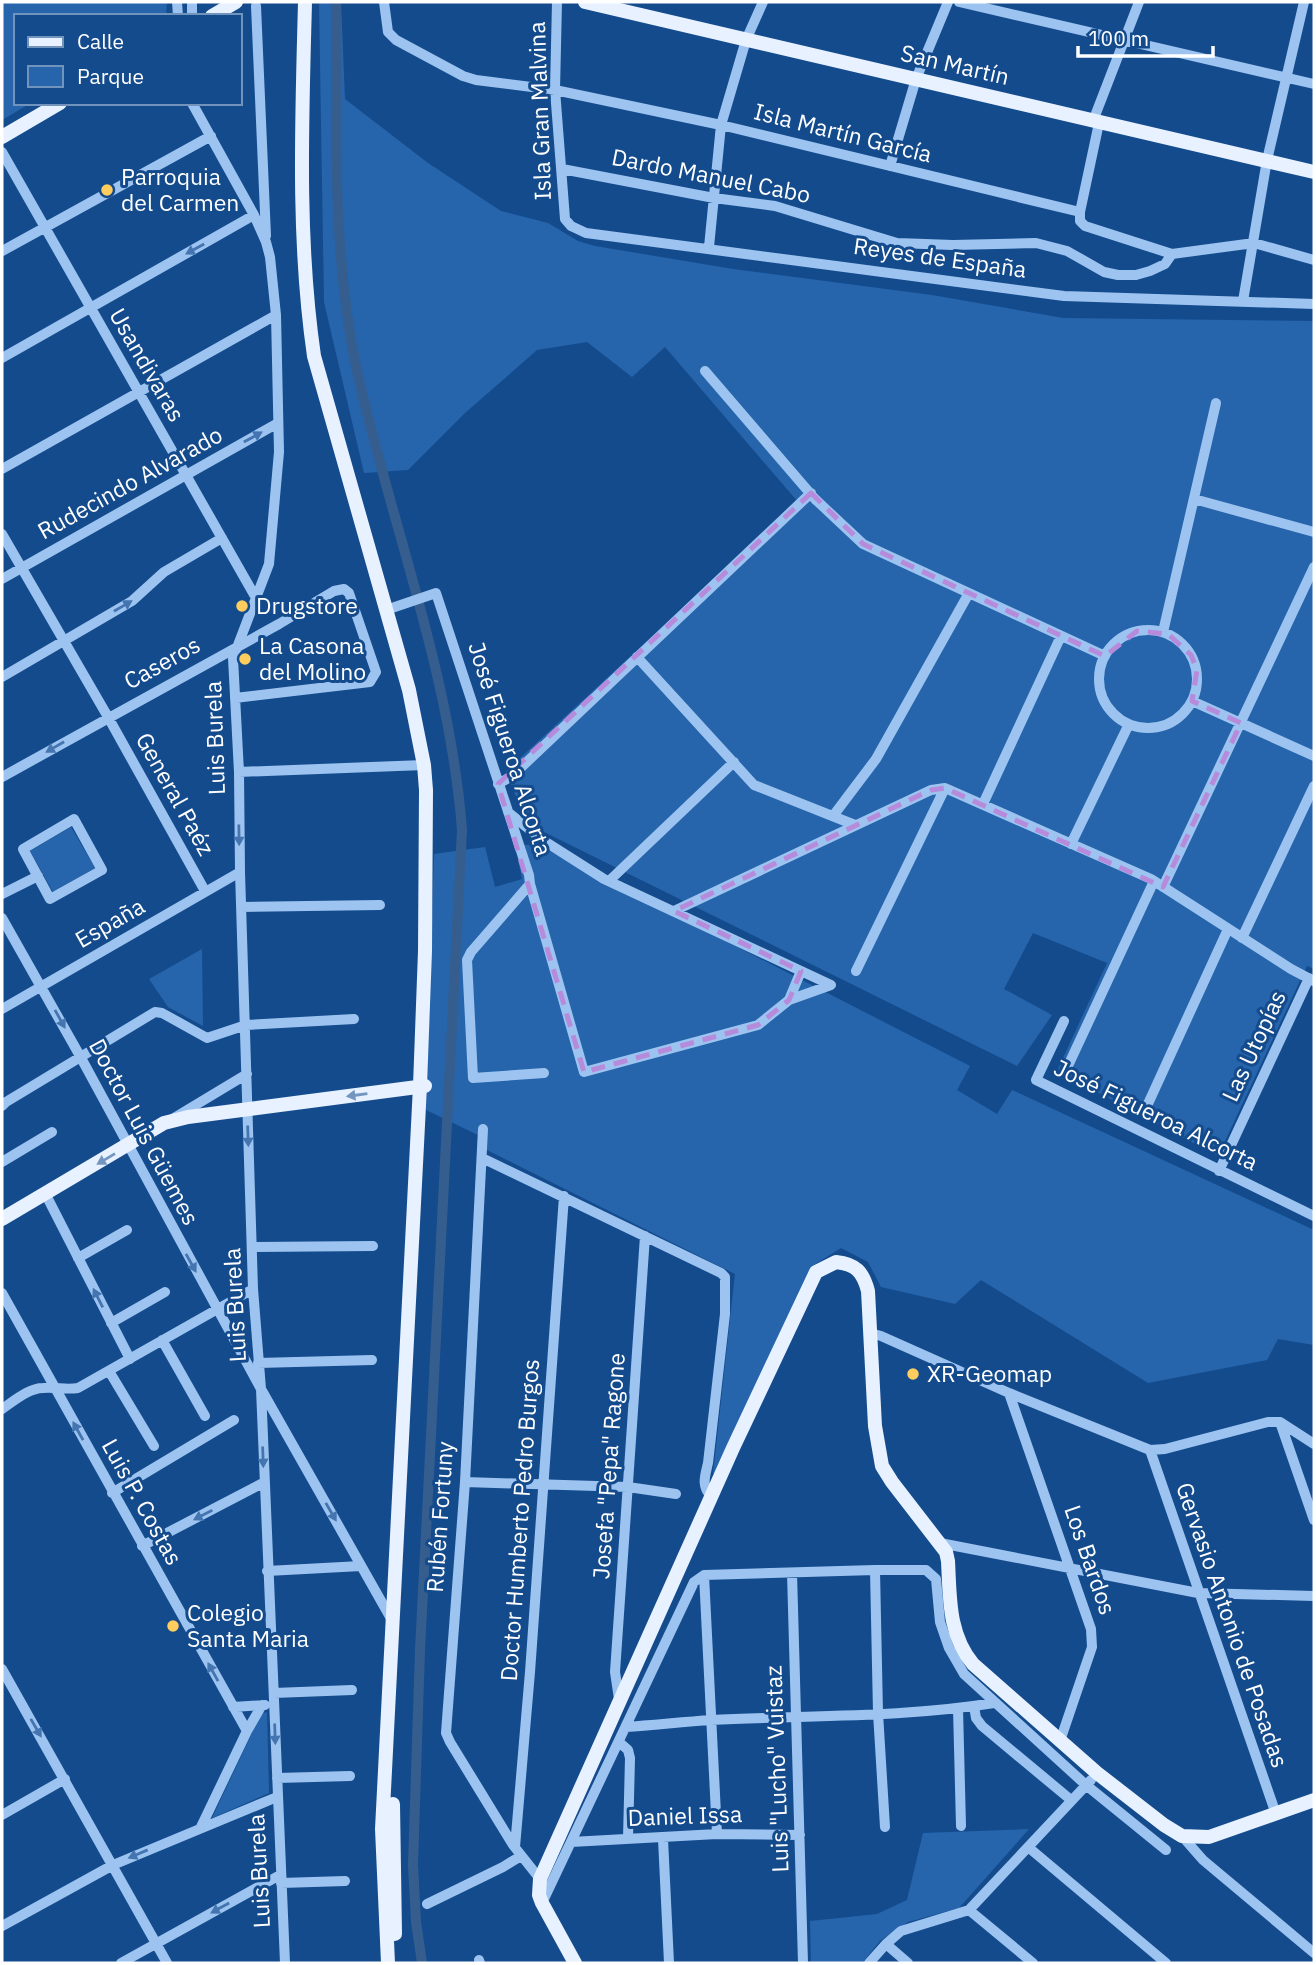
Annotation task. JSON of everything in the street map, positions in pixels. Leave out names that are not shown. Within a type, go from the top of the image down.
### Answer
[{"type":"main road","points":[[215,14],[236,2]]},
{"type":"main road","points":[[305,2],[302,178],[309,325],[324,397],[419,712],[428,767],[432,880],[382,1829],[388,1963]]},
{"type":"main road","points":[[311,2],[307,163],[313,285],[321,354],[329,391],[359,488],[409,690],[424,765],[426,927],[415,1346],[396,1699],[392,1830],[396,1963]]},
{"type":"main road","name":"San Martín","points":[[585,2],[1314,172]]},
{"type":"main road","points":[[2,137],[57,105]]},
{"type":"main road","points":[[2,1219],[164,1124],[188,1117],[422,1086]]},
{"type":"main road","points":[[575,1963],[542,1903],[539,1895],[540,1880],[711,1496],[816,1272],[836,1262],[857,1268],[864,1277],[876,1437],[882,1466],[940,1543],[948,1561],[953,1626],[964,1654],[1097,1773],[1182,1836],[1209,1837],[1314,1800]]},
{"type":"street","name":"Isla Martín García","points":[[384,2],[388,32],[396,40],[463,76],[476,80],[555,90],[721,125],[1080,212],[1080,221],[1085,226],[1172,254],[1254,243],[1314,260]]},
{"type":"street","name":"Isla Gran Malvina","points":[[557,2],[555,90],[565,219]]},
{"type":"street","points":[[709,247],[721,125],[746,40],[763,2]]},
{"type":"street","points":[[891,166],[916,79],[948,2]]},
{"type":"street","points":[[959,2],[1314,84]]},
{"type":"street","points":[[1080,212],[1096,122],[1139,2]]},
{"type":"street","points":[[1243,301],[1267,160],[1304,2]]},
{"type":"street","points":[[256,6],[266,242]]},
{"type":"street","points":[[193,105],[266,242]]},
{"type":"street","points":[[2,251],[211,136]]},
{"type":"street","name":"Usandivaras","points":[[2,152],[256,598]]},
{"type":"street","name":"Dardo Manuel Cabo","points":[[562,169],[713,198],[775,206],[897,243],[1036,243],[1067,251],[1104,272],[1118,275],[1136,275],[1150,271],[1165,264],[1172,254]]},
{"type":"street","points":[[2,358],[254,215]]},
{"type":"street","name":"Reyes de España","points":[[565,219],[571,226],[586,233],[709,247],[1064,296],[1314,304]]},
{"type":"street","name":"Luis Burela","points":[[266,242],[276,315],[279,452],[269,564],[233,658],[239,772],[253,1289],[261,1389],[285,1963]]},
{"type":"street","points":[[2,469],[276,315]]},
{"type":"street","points":[[705,371],[811,493],[863,544],[1105,656]]},
{"type":"street","points":[[1163,632],[1216,403]]},
{"type":"street","name":"Rudecindo Alvarado","points":[[2,579],[278,423]]},
{"type":"street","points":[[498,784],[512,776],[811,493]]},
{"type":"street","points":[[1194,499],[1314,532]]},
{"type":"street","name":"General Paéz","points":[[2,534],[205,891]]},
{"type":"street","points":[[2,677],[132,601],[164,572],[222,538]]},
{"type":"street","points":[[1068,1068],[1241,723],[1314,567]]},
{"type":"street","name":"Caseros","points":[[2,777],[334,591],[344,589],[349,593],[376,672],[374,678],[363,685],[234,698]]},
{"type":"street","name":"José Figueroa Alcorta","points":[[389,609],[436,593],[529,875],[530,884],[467,960],[473,1078],[544,1073]]},
{"type":"street","points":[[833,816],[876,759],[969,593]]},
{"type":"street","points":[[1137,631],[1163,632],[1182,642],[1191,655],[1197,670],[1197,686],[1192,701],[1182,714],[1168,724],[1152,728],[1129,724],[1108,709],[1101,694],[1098,677],[1105,656],[1110,647],[1122,637],[1137,631]]},
{"type":"street","points":[[983,804],[1062,636]]},
{"type":"street","points":[[637,657],[754,785],[855,825]]},
{"type":"street","points":[[1192,701],[1314,756]]},
{"type":"street","points":[[1071,844],[1129,724]]},
{"type":"street","points":[[609,881],[734,762]]},
{"type":"street","points":[[239,772],[424,765]]},
{"type":"street","points":[[1242,938],[1314,786]]},
{"type":"street","points":[[856,971],[945,788]]},
{"type":"street","points":[[674,911],[931,790],[945,788],[1158,884],[1311,979]]},
{"type":"street","points":[[508,812],[541,839],[609,881],[831,985],[789,1000],[758,1025],[584,1072],[530,884]]},
{"type":"street","points":[[74,819],[102,870],[50,899],[38,876],[23,849],[74,819]]},
{"type":"street","name":"España","points":[[2,1009],[240,872]]},
{"type":"street","points":[[2,894],[38,876]]},
{"type":"street","points":[[241,907],[380,905]]},
{"type":"street","name":"Doctor Luis Güemes","points":[[2,918],[217,1310],[393,1622]]},
{"type":"street","points":[[1147,1105],[1228,929]]},
{"type":"street","points":[[789,1000],[801,971]]},
{"type":"street","name":"Las Utopías","points":[[1219,1171],[1311,979]]},
{"type":"street","points":[[2,1106],[155,1012],[162,1013],[207,1038],[246,1025],[354,1019]]},
{"type":"street","name":"José Figueroa Alcorta","points":[[1064,1021],[1036,1080],[1219,1171],[1313,1211]]},
{"type":"street","points":[[164,1124],[247,1074]]},
{"type":"street","name":"Rubén Fortuny","points":[[483,1129],[464,1482],[446,1733],[518,1852],[540,1880]]},
{"type":"street","points":[[2,1162],[52,1132]]},
{"type":"street","points":[[482,1158],[725,1277],[725,1314],[704,1479],[705,1490],[711,1496]]},
{"type":"street","points":[[46,1195],[130,1359]]},
{"type":"street","name":"Doctor Humberto Pedro Burgos","points":[[518,1852],[564,1196]]},
{"type":"street","points":[[78,1258],[127,1230]]},
{"type":"street","name":"Josefa \"Pepa\" Ragone","points":[[619,1699],[615,1672],[645,1236]]},
{"type":"street","points":[[253,1247],[373,1246]]},
{"type":"street","points":[[2,1409],[34,1390],[78,1388],[253,1289]]},
{"type":"street","points":[[111,1323],[165,1292]]},
{"type":"street","name":"Luis P. Costas","points":[[2,1293],[247,1731]]},
{"type":"street","points":[[870,1334],[881,1336],[1009,1394],[1150,1450],[1165,1449],[1268,1422],[1280,1422],[1314,1444]]},
{"type":"street","points":[[162,1340],[205,1416]]},
{"type":"street","points":[[258,1363],[372,1360]]},
{"type":"street","points":[[109,1371],[154,1446]]},
{"type":"street","name":"Los Bardos","points":[[1009,1394],[1091,1629],[1092,1647],[1060,1741]]},
{"type":"street","points":[[112,1493],[234,1420]]},
{"type":"street","points":[[1280,1422],[1314,1520]]},
{"type":"street","name":"Gervasio Antonio de Posadas","points":[[1150,1450],[1276,1814]]},
{"type":"street","points":[[464,1482],[628,1487],[676,1494]]},
{"type":"street","points":[[142,1546],[263,1483]]},
{"type":"street","points":[[940,1543],[1198,1593],[1314,1596]]},
{"type":"street","points":[[267,1571],[361,1566]]},
{"type":"street","points":[[875,1570],[878,1713],[885,1827]]},
{"type":"street","points":[[542,1903],[694,1582],[704,1575],[926,1570],[936,1579],[940,1622],[949,1648],[964,1674],[1086,1785],[1166,1850]]},
{"type":"street","name":"Luis \"Lucho\" Vuistaz","points":[[792,1573],[803,1963]]},
{"type":"street","points":[[704,1575],[718,1834]]},
{"type":"street","points":[[2,1669],[167,1963]]},
{"type":"street","points":[[233,1707],[262,1705],[274,1698],[352,1690]]},
{"type":"street","points":[[626,1727],[958,1708],[994,1703]]},
{"type":"street","points":[[201,1827],[262,1705]]},
{"type":"street","points":[[974,1706],[976,1718],[982,1726],[1072,1800]]},
{"type":"street","points":[[958,1708],[961,1826]]},
{"type":"street","points":[[619,1742],[628,1750],[630,1758],[628,1838]]},
{"type":"street","points":[[869,1963],[901,1931],[969,1910],[1097,1773]]},
{"type":"street","points":[[277,1778],[350,1776]]},
{"type":"street","points":[[2,1815],[65,1779]]},
{"type":"street","points":[[2,1926],[113,1865],[277,1797]]},
{"type":"street","name":"Daniel Issa","points":[[571,1842],[718,1834],[800,1835]]},
{"type":"street","points":[[1182,1836],[1203,1860],[1314,1953]]},
{"type":"street","points":[[663,1839],[668,1963]]},
{"type":"street","points":[[1028,1847],[1166,1963]]},
{"type":"street","points":[[427,1904],[503,1867],[518,1852]]},
{"type":"street","points":[[121,1963],[281,1879],[345,1881]]},
{"type":"street","points":[[969,1910],[1033,1963]]},
{"type":"street","points":[[886,1944],[908,1963]]},
{"type":"highlighted area","points":[[811,493],[863,544],[1105,656],[1137,631],[1168,634],[1191,655],[1197,670],[1192,701],[1241,723],[1163,887],[945,788],[931,790],[674,911],[801,971],[789,1000],[758,1025],[584,1072],[498,784]]},
{"type":"green space","points":[[2,2],[167,2],[166,14],[14,14],[14,105],[28,105],[2,120]]},
{"type":"green space","points":[[319,2],[341,2],[345,99],[428,163],[501,211],[548,223],[578,241],[733,269],[932,295],[1063,318],[1314,321],[1314,969],[1307,966],[1218,1156],[1057,1071],[1107,963],[1033,933],[1004,989],[1052,1015],[1017,1066],[544,832],[520,807],[506,771],[798,502],[665,347],[632,377],[587,342],[537,350],[465,413],[408,470],[364,473],[324,302]]},
{"type":"green space","points":[[71,827],[95,868],[53,892],[30,851]]},
{"type":"green space","points":[[536,844],[970,1066],[957,1090],[997,1114],[1012,1090],[1314,1230],[1314,1345],[1278,1339],[1267,1360],[1148,1383],[981,1280],[955,1304],[881,1287],[868,1262],[841,1248],[812,1266],[717,1472],[713,1474],[735,1274],[481,1147],[478,1135],[426,1110],[434,854],[485,847],[495,887],[522,879],[515,846]]},
{"type":"green space","points":[[202,949],[203,1026],[168,1007],[149,979]]},
{"type":"green space","points":[[267,1712],[269,1793],[212,1818],[261,1714]]},
{"type":"green space","points":[[1029,1829],[959,1908],[908,1922],[880,1941],[862,1963],[811,1963],[810,1921],[877,1914],[907,1900],[923,1833]]},
{"type":"waterway","points":[[336,2],[337,187],[349,325],[371,428],[418,599],[445,713],[462,830],[420,1650],[413,1865],[416,1922],[422,1963]]},
{"type":"place","name":"Parroquia del Carmen","points":[[107,190]]},
{"type":"place","name":"Drugstore","points":[[242,606]]},
{"type":"place","name":"La Casona del Molino","points":[[245,659]]},
{"type":"place","name":"XR-Geomap","points":[[913,1374]]},
{"type":"place","name":"Colegio Santa Maria","points":[[173,1626]]}]
